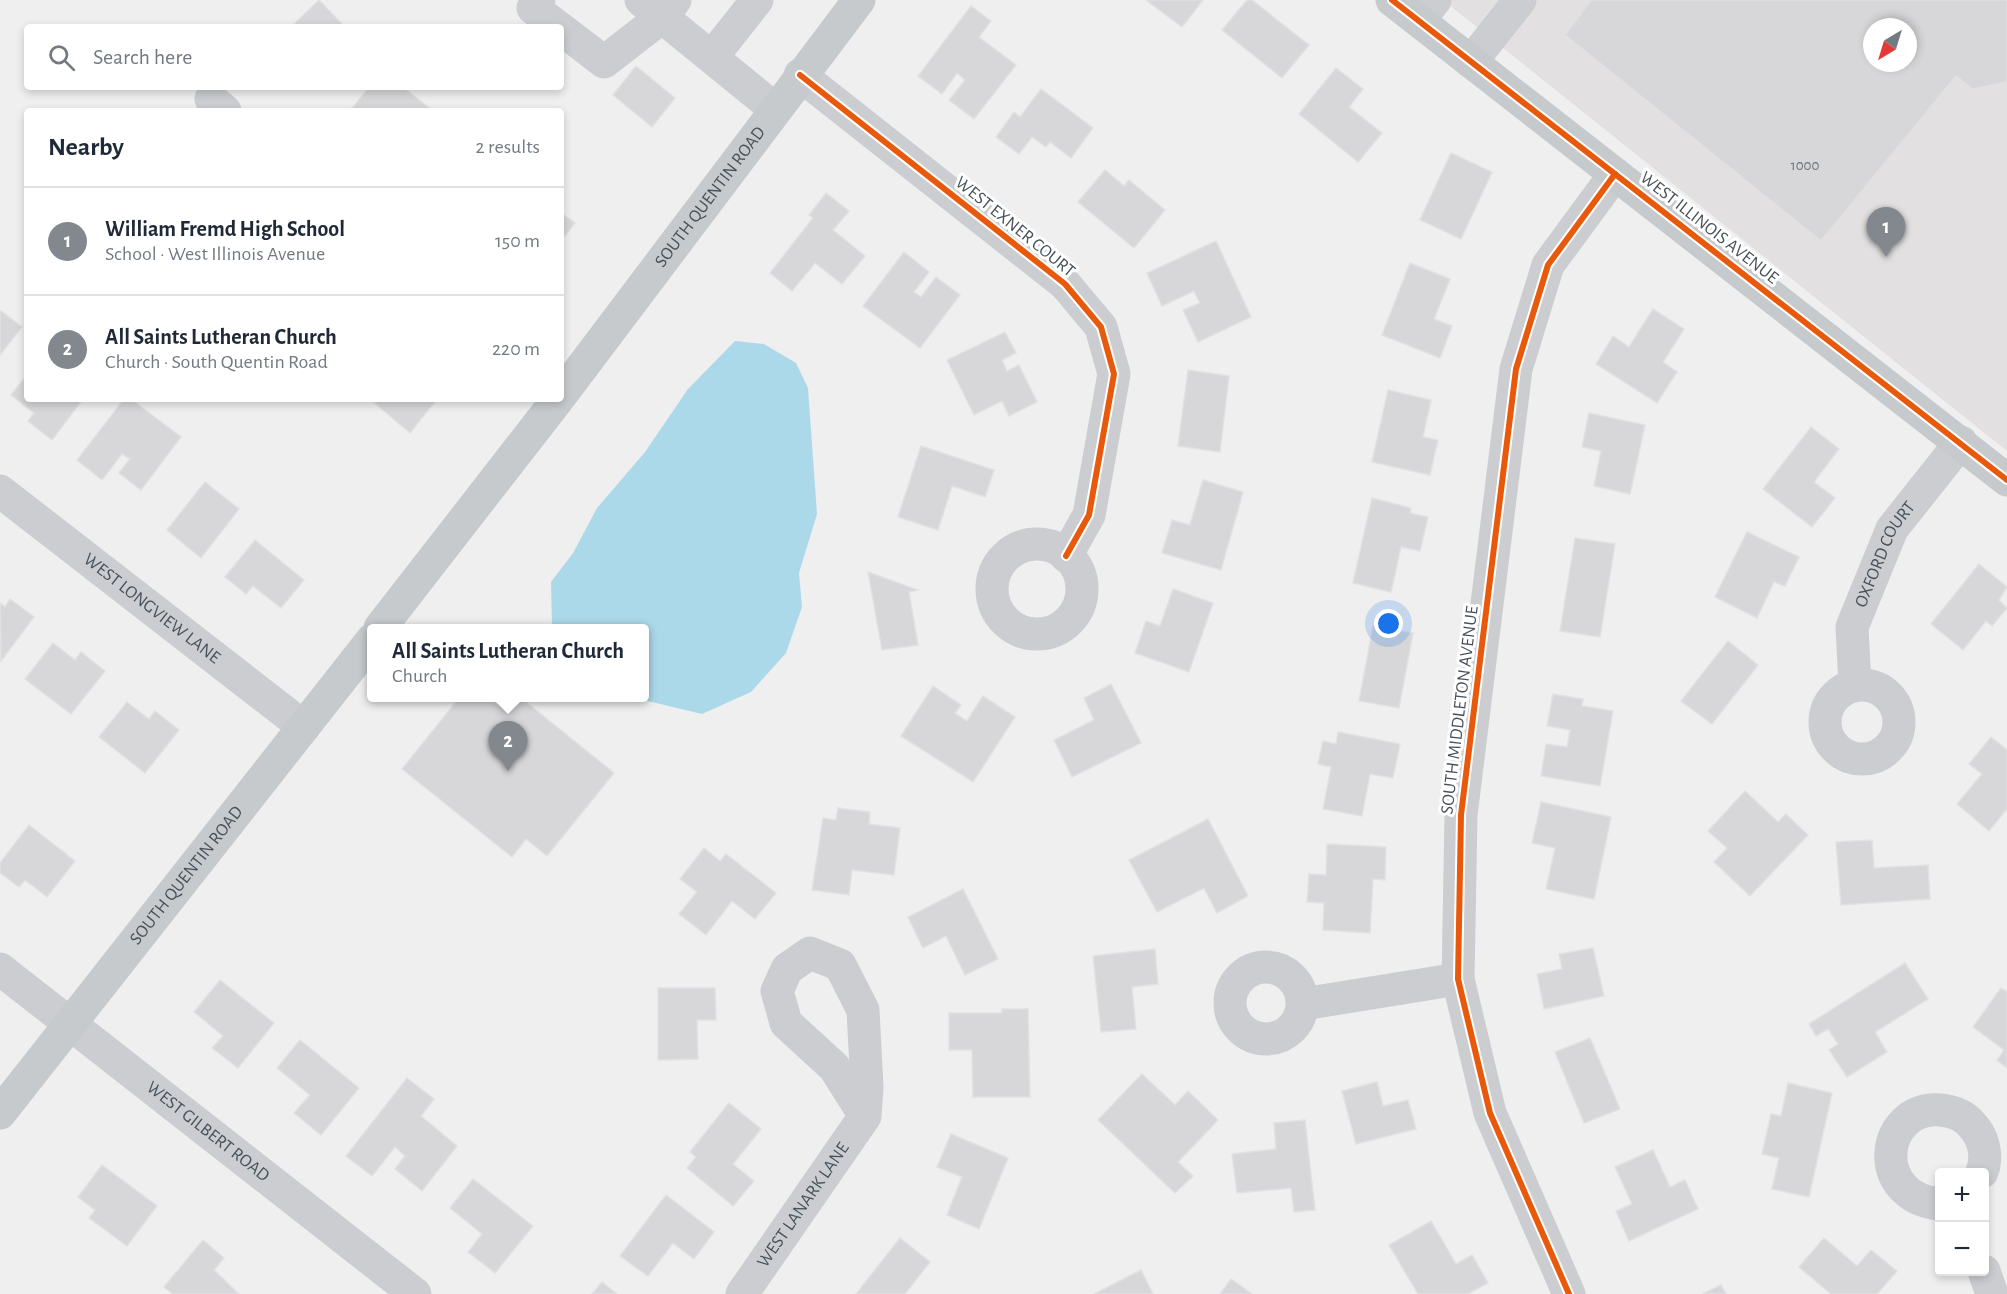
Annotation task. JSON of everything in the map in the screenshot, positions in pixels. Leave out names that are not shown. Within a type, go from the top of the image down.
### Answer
[{"type":"main road","name":"SOUTH QUENTIN ROAD","points":[[564,388],[859,0]]},
{"type":"main road","name":"WEST ILLINOIS AVENUE","points":[[1392,0],[1427,10],[1471,62],[2007,480]]},
{"type":"main road","name":"SOUTH QUENTIN ROAD","points":[[383,624],[554,402]]},
{"type":"main road","name":"SOUTH QUENTIN ROAD","points":[[0,1113],[367,646]]},
{"type":"street","points":[[539,0],[533,8],[555,24]]},
{"type":"street","points":[[712,57],[757,0]]},
{"type":"street","points":[[1471,62],[1520,0]]},
{"type":"street","points":[[564,31],[604,62],[659,6],[712,57],[775,109]]},
{"type":"street","name":"WEST EXNER COURT","points":[[800,75],[1065,284],[1101,327],[1114,374],[1089,515],[1066,556]]},
{"type":"street","name":"SOUTH MIDDLETON AVENUE","points":[[1569,1294],[1490,1113],[1458,979],[1461,815],[1516,369],[1548,265],[1615,174]]},
{"type":"street","name":"OXFORD COURT","points":[[1855,685],[1852,627],[1892,529],[1961,442]]},
{"type":"street","name":"WEST LONGVIEW LANE","points":[[0,491],[304,727]]},
{"type":"street","name":"WEST GILBERT ROAD","points":[[0,969],[415,1294]]},
{"type":"street","points":[[1303,1004],[1458,979]]},
{"type":"street","points":[[1935,1204],[1925,1203],[1908,1194],[1896,1180],[1890,1162],[1892,1143],[1900,1127],[1914,1115],[1932,1109],[1950,1111],[1967,1119],[1979,1133],[1985,1151],[1983,1168]]},
{"type":"street","name":"WEST LANARK LANE","points":[[742,1294],[865,1116]]},
{"type":"street","points":[[1986,1276],[1992,1294]]},
{"type":"shaded area","points":[[1443,0],[2007,0],[2007,451]]},
{"type":"water","points":[[735,341],[764,344],[796,363],[808,388],[817,514],[799,573],[802,607],[786,653],[751,692],[702,714],[649,701],[649,624],[552,624],[551,582],[573,553],[597,508],[645,452],[688,389]]},
{"type":"building","points":[[319,0],[342,24],[294,24]]},
{"type":"building","points":[[1146,0],[1203,0],[1182,27]]},
{"type":"building","points":[[1247,0],[1252,0],[1309,45],[1282,78],[1222,30]]},
{"type":"building","points":[[1591,0],[2007,0],[2007,82],[1973,89],[1956,76],[1821,241],[1565,35]]},
{"type":"building","points":[[971,6],[991,21],[979,37],[1016,65],[974,119],[949,100],[965,80],[957,73],[942,94],[918,76]]},
{"type":"building","points":[[636,66],[675,98],[652,127],[613,95]]},
{"type":"building","points":[[1336,68],[1363,89],[1349,107],[1382,133],[1358,162],[1299,114]]},
{"type":"building","points":[[1041,89],[1093,128],[1071,158],[1050,142],[1046,147],[1032,137],[1019,154],[996,137],[1014,112],[1020,117]]},
{"type":"building","points":[[367,90],[407,90],[429,108],[352,108]]},
{"type":"building","points":[[1451,153],[1492,172],[1461,239],[1420,220]]},
{"type":"building","points":[[1105,170],[1124,186],[1129,180],[1165,210],[1134,248],[1078,202]]},
{"type":"building","points":[[826,193],[849,211],[833,230],[865,256],[842,284],[815,263],[792,291],[770,273],[813,218],[809,215]]},
{"type":"building","points":[[564,215],[575,223],[564,237]]},
{"type":"building","points":[[1216,241],[1251,317],[1198,342],[1183,310],[1200,303],[1194,291],[1162,306],[1147,273]]},
{"type":"building","points":[[904,252],[929,272],[914,292],[921,297],[936,277],[960,295],[920,348],[863,306]]},
{"type":"building","points":[[1410,263],[1450,279],[1434,319],[1452,326],[1440,358],[1382,335]]},
{"type":"building","points":[[1653,309],[1684,329],[1663,362],[1677,372],[1657,403],[1596,364],[1613,336],[1629,347]]},
{"type":"building","points":[[0,310],[22,327],[0,355]]},
{"type":"building","points":[[1005,332],[1016,353],[1002,360],[1007,371],[1019,365],[1037,402],[1009,416],[1002,401],[974,415],[947,360]]},
{"type":"building","points":[[1188,370],[1229,376],[1220,452],[1178,446]]},
{"type":"building","points":[[24,379],[24,402],[81,402],[52,440],[28,421],[34,413],[11,395]]},
{"type":"building","points":[[1388,390],[1431,400],[1423,437],[1438,440],[1430,475],[1372,462]]},
{"type":"building","points":[[122,402],[135,402],[181,437],[141,490],[119,473],[130,459],[122,454],[102,480],[77,460]]},
{"type":"building","points":[[374,402],[435,402],[410,433]]},
{"type":"building","points":[[1589,413],[1645,425],[1630,494],[1594,486],[1601,451],[1582,447]]},
{"type":"building","points":[[1811,427],[1839,449],[1814,482],[1835,498],[1812,527],[1763,489]]},
{"type":"building","points":[[921,446],[994,470],[985,497],[952,486],[938,530],[898,517]]},
{"type":"building","points":[[1203,480],[1243,492],[1221,570],[1162,553],[1172,520],[1190,525]]},
{"type":"building","points":[[205,482],[239,509],[201,558],[167,530]]},
{"type":"building","points":[[1372,498],[1411,508],[1410,513],[1428,517],[1420,551],[1401,547],[1391,592],[1353,583]]},
{"type":"building","points":[[1747,532],[1799,557],[1785,586],[1774,582],[1757,618],[1715,597]]},
{"type":"building","points":[[1575,538],[1615,544],[1600,637],[1560,631]]},
{"type":"building","points":[[255,540],[304,580],[281,608],[253,586],[246,594],[225,577]]},
{"type":"building","points":[[1979,564],[2007,587],[1999,600],[2007,608],[1992,626],[1986,621],[1963,650],[1931,624]]},
{"type":"building","points":[[868,572],[918,590],[909,592],[918,645],[882,650]]},
{"type":"building","points":[[1173,589],[1213,603],[1189,672],[1135,653],[1146,621],[1160,626]]},
{"type":"building","points":[[10,599],[34,617],[1,661],[0,603],[5,607]]},
{"type":"building","points":[[1373,626],[1413,633],[1399,708],[1359,701]]},
{"type":"building","points":[[1728,641],[1758,665],[1712,724],[1681,701]]},
{"type":"building","points":[[53,643],[75,660],[81,652],[105,671],[71,714],[25,679]]},
{"type":"building","points":[[1111,684],[1141,743],[1072,777],[1054,740],[1094,720],[1084,698]]},
{"type":"building","points":[[933,686],[961,705],[955,713],[967,721],[983,696],[1015,717],[973,782],[901,736]]},
{"type":"building","points":[[1553,694],[1583,699],[1582,706],[1613,711],[1600,786],[1541,776],[1546,744],[1567,747],[1570,730],[1547,726]]},
{"type":"building","points":[[127,702],[149,719],[155,711],[179,730],[145,773],[99,737]]},
{"type":"building","points":[[456,702],[494,702],[497,704],[499,702],[526,702],[614,773],[547,856],[526,839],[512,857],[402,769]]},
{"type":"building","points":[[1338,732],[1400,744],[1393,778],[1370,774],[1362,816],[1323,809],[1331,767],[1318,764],[1323,741],[1336,744]]},
{"type":"building","points":[[1991,737],[2007,750],[2007,809],[1989,831],[1957,804],[1982,774],[1969,764]]},
{"type":"building","points":[[1745,791],[1778,822],[1786,814],[1808,835],[1750,896],[1714,862],[1727,848],[1708,831]]},
{"type":"building","points":[[1541,802],[1611,817],[1594,899],[1546,889],[1555,848],[1532,843]]},
{"type":"building","points":[[838,808],[870,812],[869,824],[900,828],[894,875],[852,870],[849,895],[812,890],[823,818],[836,820]]},
{"type":"building","points":[[1208,819],[1248,896],[1217,913],[1204,888],[1157,912],[1129,860]]},
{"type":"building","points":[[29,825],[75,861],[47,897],[25,880],[19,887],[0,873],[0,863]]},
{"type":"building","points":[[1872,840],[1874,868],[1928,865],[1930,899],[1841,905],[1836,842]]},
{"type":"building","points":[[1327,844],[1386,847],[1385,880],[1373,879],[1370,933],[1323,930],[1324,903],[1307,902],[1309,874],[1326,875]]},
{"type":"building","points":[[704,848],[720,861],[726,854],[776,893],[755,919],[732,901],[706,935],[679,914],[697,892],[680,879]]},
{"type":"building","points":[[963,889],[998,959],[965,975],[946,936],[923,948],[908,917]]},
{"type":"building","points":[[1593,948],[1604,996],[1544,1009],[1537,974],[1562,969],[1559,954]]},
{"type":"building","points":[[1155,949],[1158,984],[1132,987],[1136,1029],[1101,1032],[1093,956]]},
{"type":"building","points":[[1905,963],[1928,999],[1875,1032],[1887,1052],[1847,1077],[1829,1050],[1838,1044],[1828,1029],[1816,1036],[1809,1024]]},
{"type":"building","points":[[220,980],[274,1023],[238,1068],[212,1048],[223,1036],[194,1012]]},
{"type":"building","points":[[658,988],[715,988],[716,1020],[697,1020],[698,1059],[658,1060]]},
{"type":"building","points":[[2001,988],[2007,992],[2007,1068],[1997,1060],[2004,1050],[1973,1027]]},
{"type":"building","points":[[1002,1009],[1028,1009],[1030,1097],[973,1097],[972,1050],[949,1050],[949,1013],[1002,1013]]},
{"type":"building","points":[[1590,1038],[1620,1109],[1584,1123],[1555,1052]]},
{"type":"building","points":[[300,1040],[359,1088],[321,1135],[294,1113],[310,1095],[277,1068]]},
{"type":"building","points":[[1142,1074],[1175,1105],[1188,1091],[1218,1120],[1178,1162],[1193,1176],[1175,1193],[1098,1120]]},
{"type":"building","points":[[407,1078],[434,1099],[421,1116],[457,1146],[422,1191],[395,1169],[405,1156],[395,1147],[372,1176],[346,1156]]},
{"type":"building","points":[[1377,1082],[1383,1106],[1408,1100],[1416,1129],[1356,1144],[1342,1091]]},
{"type":"building","points":[[1788,1083],[1832,1093],[1809,1197],[1772,1189],[1779,1158],[1762,1154],[1771,1114],[1781,1116]]},
{"type":"building","points":[[729,1103],[761,1129],[733,1164],[754,1181],[733,1206],[687,1168],[696,1157],[690,1152]]},
{"type":"building","points":[[1305,1120],[1315,1210],[1294,1212],[1291,1188],[1237,1193],[1232,1154],[1276,1149],[1274,1123]]},
{"type":"building","points":[[951,1134],[1008,1158],[979,1229],[947,1215],[962,1177],[937,1167]]},
{"type":"building","points":[[1653,1150],[1670,1187],[1685,1180],[1698,1209],[1629,1241],[1616,1211],[1632,1204],[1615,1167]]},
{"type":"building","points":[[102,1165],[157,1206],[127,1246],[89,1218],[95,1210],[78,1197]]},
{"type":"building","points":[[473,1179],[533,1226],[495,1273],[468,1252],[482,1234],[450,1208]]},
{"type":"building","points":[[666,1195],[714,1232],[694,1259],[673,1243],[648,1276],[620,1256]]},
{"type":"building","points":[[1431,1221],[1456,1264],[1472,1255],[1488,1283],[1468,1294],[1418,1294],[1389,1245]]},
{"type":"building","points":[[900,1238],[930,1262],[905,1294],[856,1294]]},
{"type":"building","points":[[1824,1238],[1857,1266],[1871,1250],[1897,1271],[1877,1294],[1831,1294],[1799,1267]]},
{"type":"building","points":[[203,1240],[224,1258],[214,1270],[239,1294],[173,1294],[164,1287]]},
{"type":"building","points":[[1141,1270],[1153,1294],[1094,1294]]},
{"type":"building","points":[[1231,1279],[1252,1294],[1220,1294]]},
{"type":"building","points":[[602,1282],[617,1294],[592,1294]]},
{"type":"building","points":[[1721,1285],[1726,1294],[1702,1294]]},
{"type":"cycle path","points":[[1392,0],[2007,480]]},
{"type":"cycle path","points":[[800,75],[1065,284],[1101,327],[1114,374],[1089,515],[1066,556]]},
{"type":"cycle path","points":[[1569,1294],[1490,1113],[1458,979],[1461,815],[1516,369],[1548,265],[1615,174]]},
{"type":"place","name":"William Fremd High School","points":[[1886,257]]},
{"type":"place","name":"All Saints Lutheran Church","points":[[508,771]]}]
